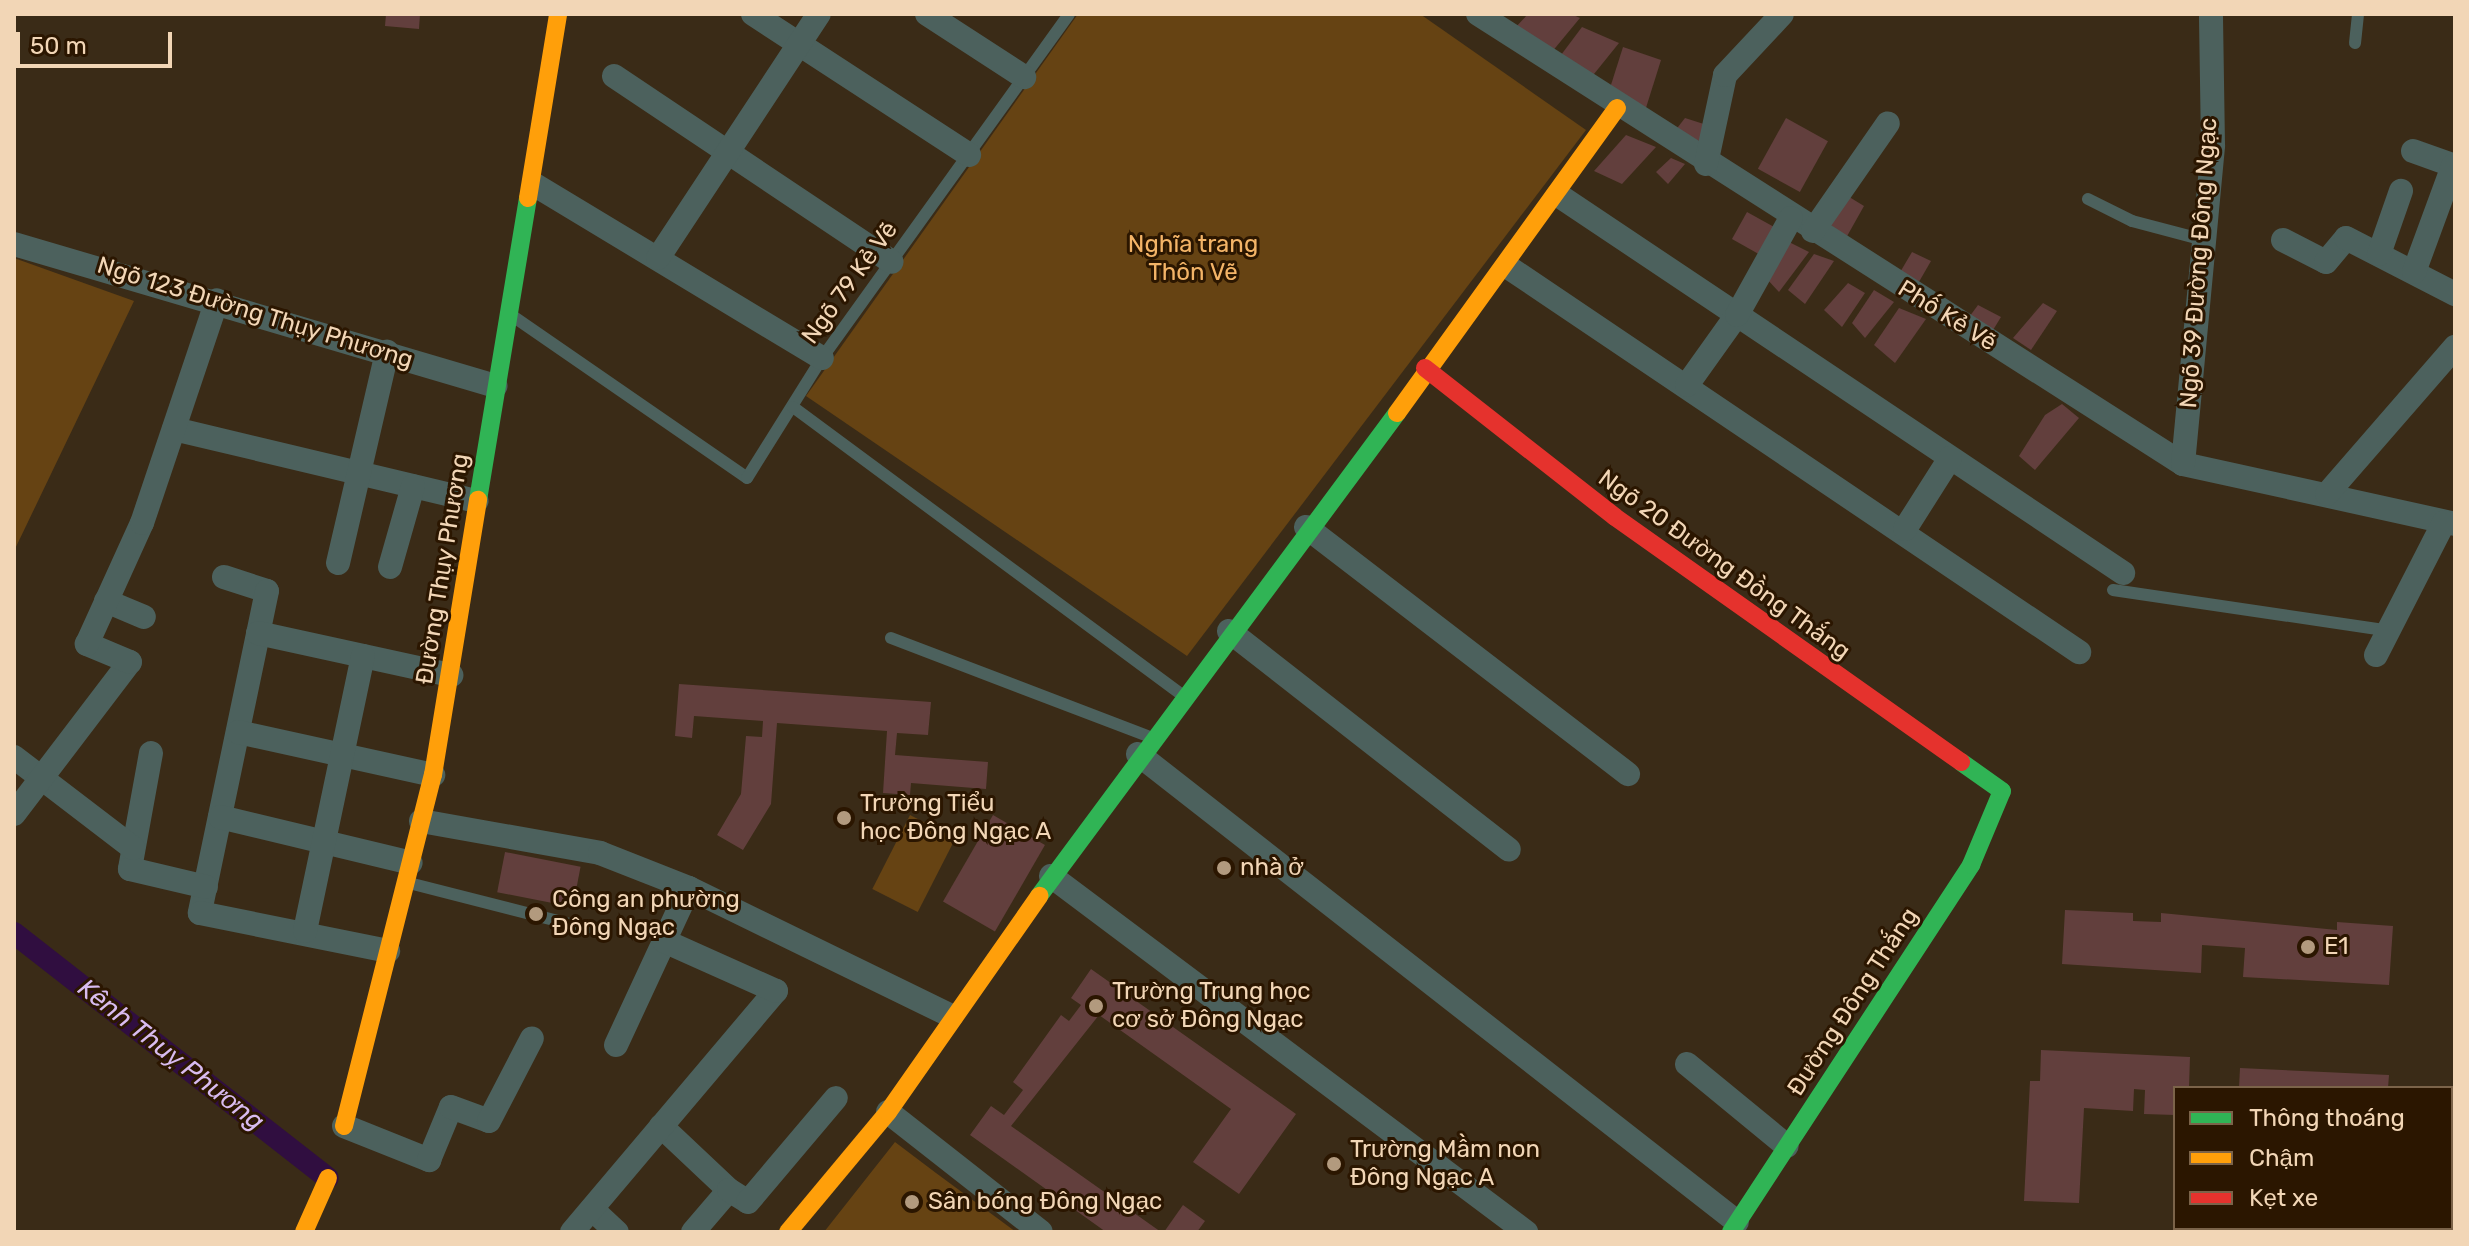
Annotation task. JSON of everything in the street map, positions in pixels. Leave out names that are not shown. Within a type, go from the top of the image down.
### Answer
[{"type":"street","name":"Đường Thụy Phương","points":[[344,1126],[433,775],[496,386],[535,185],[558,14]]},
{"type":"street","points":[[753,14],[800,39],[969,155]]},
{"type":"street","points":[[658,258],[819,14]]},
{"type":"street","points":[[927,14],[1024,77]]},
{"type":"street","name":"Phố Kẻ Vẽ","points":[[1478,14],[1617,108],[2183,464],[2450,523]]},
{"type":"street","points":[[1706,164],[1725,75],[1782,14]]},
{"type":"street","name":"Ngõ 39 Đường Đông Ngạc","points":[[2183,464],[2213,145],[2211,14]]},
{"type":"street","points":[[614,76],[892,262]]},
{"type":"street","points":[[788,1232],[888,1112],[951,1016],[1144,745],[1425,368],[1508,267],[1617,108]]},
{"type":"street","points":[[1813,231],[1888,123]]},
{"type":"street","points":[[2413,151],[2454,166],[2414,272]]},
{"type":"street","points":[[535,185],[822,358]]},
{"type":"street","points":[[2379,254],[2401,191]]},
{"type":"street","points":[[1558,195],[1950,458],[2118,581]]},
{"type":"street","points":[[1687,385],[1737,315],[1791,218]]},
{"type":"street","points":[[2283,240],[2326,262],[2346,238],[2455,294]]},
{"type":"street","name":"Ngõ 123 Đường Thụy Phương","points":[[14,244],[217,300],[496,386]]},
{"type":"street","points":[[1508,267],[1905,529],[2079,652]]},
{"type":"street","points":[[14,814],[130,662],[87,644],[174,429],[217,300]]},
{"type":"street","points":[[2327,494],[2455,347]]},
{"type":"street","points":[[338,563],[362,474],[387,352]]},
{"type":"street","name":"Ngõ 20 Đường Đồng Thắng","points":[[1425,368],[1615,517],[2002,791]]},
{"type":"street","points":[[174,429],[477,501]]},
{"type":"street","points":[[1905,529],[1950,458]]},
{"type":"street","points":[[390,567],[413,486]]},
{"type":"street","points":[[2376,655],[2450,523]]},
{"type":"street","points":[[1306,527],[1628,774]]},
{"type":"street","points":[[224,577],[267,591],[200,913],[305,931],[388,951]]},
{"type":"street","points":[[106,601],[144,617]]},
{"type":"street","points":[[1229,631],[1509,850]]},
{"type":"street","points":[[258,633],[451,675]]},
{"type":"street","points":[[305,931],[363,656]]},
{"type":"street","points":[[238,732],[433,775]]},
{"type":"street","points":[[1144,745],[1734,1227]]},
{"type":"street","points":[[151,753],[130,869],[206,887]]},
{"type":"street","points":[[14,757],[133,848]]},
{"type":"street","name":"Đường Đông Thắng","points":[[1734,1227],[1971,865],[2002,791]]},
{"type":"street","points":[[220,817],[324,842],[408,872]]},
{"type":"street","points":[[421,821],[600,853],[689,888],[951,1016]]},
{"type":"street","points":[[1051,876],[1526,1232]]},
{"type":"street","points":[[616,1045],[689,888]]},
{"type":"street","points":[[572,1232],[776,991],[664,941]]},
{"type":"street","points":[[344,1126],[429,1160],[451,1107],[489,1121],[532,1038]]},
{"type":"street","points":[[1687,1064],[1787,1146]]},
{"type":"street","points":[[661,1126],[729,1190],[748,1202],[836,1098]]},
{"type":"street","points":[[888,1112],[1041,1232]]},
{"type":"street","points":[[304,1232],[328,1178]]},
{"type":"street","points":[[693,1232],[729,1190]]},
{"type":"street","points":[[592,1209],[617,1232]]},
{"type":"lane","name":"Ngõ 79 Kẻ Vẽ","points":[[510,314],[747,478],[822,358],[1069,14]]},
{"type":"lane","points":[[2355,43],[2358,14]]},
{"type":"lane","points":[[2088,199],[2132,221],[2204,240]]},
{"type":"lane","points":[[793,407],[1182,694]]},
{"type":"lane","points":[[2118,581],[2389,631]]},
{"type":"lane","points":[[891,638],[1144,745]]},
{"type":"lane","points":[[408,872],[586,928]]},
{"type":"lane","points":[[2454,1166],[2455,1139]]},
{"type":"green space","name":"Nghĩa trang Thôn Vẽ","points":[[1078,14],[1420,14],[1586,130],[1187,656],[806,396]]},
{"type":"green space","points":[[14,258],[134,301],[14,551]]},
{"type":"green space","points":[[910,815],[955,838],[918,912],[872,889]]},
{"type":"green space","name":"Sân bóng Đông Ngạc","points":[[895,1142],[936,1173],[1016,1232],[824,1232]]},
{"type":"building","points":[[386,14],[420,14],[419,29],[385,26]]},
{"type":"building","points":[[1528,14],[1571,14],[1580,18],[1551,53],[1513,30]]},
{"type":"building","points":[[1582,27],[1619,43],[1590,79],[1561,55]]},
{"type":"building","points":[[1623,47],[1661,60],[1645,111],[1610,88]]},
{"type":"building","points":[[1685,118],[1710,126],[1693,148],[1671,136]]},
{"type":"building","points":[[1786,118],[1828,141],[1800,192],[1758,169]]},
{"type":"building","points":[[1626,135],[1656,147],[1622,184],[1594,171]]},
{"type":"building","points":[[1671,158],[1685,164],[1668,184],[1656,172]]},
{"type":"building","points":[[1846,195],[1864,206],[1846,238],[1827,222]]},
{"type":"building","points":[[1747,212],[1774,227],[1759,254],[1732,239]]},
{"type":"building","points":[[1787,241],[1809,252],[1779,292],[1765,277]]},
{"type":"building","points":[[1912,252],[1931,261],[1916,287],[1899,274]]},
{"type":"building","points":[[1814,254],[1834,261],[1805,304],[1788,290]]},
{"type":"building","points":[[1848,283],[1865,293],[1842,327],[1824,310]]},
{"type":"building","points":[[1874,290],[1894,302],[1865,338],[1852,323]]},
{"type":"building","points":[[2043,303],[2057,311],[2031,350],[2013,338]]},
{"type":"building","points":[[1978,305],[2001,317],[1990,335],[1967,320]]},
{"type":"building","points":[[1899,308],[1926,319],[1895,363],[1874,345]]},
{"type":"building","points":[[2062,404],[2079,418],[2035,470],[2019,456],[2045,415]]},
{"type":"building","points":[[679,684],[931,702],[928,735],[897,733],[895,755],[988,762],[986,789],[911,783],[910,795],[883,793],[887,731],[777,723],[771,804],[743,850],[717,835],[741,794],[746,736],[762,737],[763,721],[694,716],[692,738],[675,736]]},
{"type":"building","points":[[993,815],[1045,845],[995,932],[943,902]]},
{"type":"building","points":[[505,852],[581,867],[573,907],[497,892]]},
{"type":"building","name":"E1","points":[[2065,910],[2133,913],[2133,921],[2161,922],[2161,913],[2337,930],[2337,922],[2393,926],[2389,985],[2243,977],[2245,948],[2202,945],[2201,973],[2062,964]]},
{"type":"building","points":[[1091,969],[1296,1114],[1239,1194],[1193,1162],[1231,1109],[1099,1015],[1011,1126],[1161,1232],[1106,1232],[970,1135],[991,1106],[1004,1115],[1023,1090],[1013,1082],[1061,1015],[1069,1021],[1081,1005],[1071,998]]},
{"type":"building","points":[[2041,1050],[2190,1057],[2189,1086],[2173,1086],[2173,1115],[2144,1114],[2145,1090],[2134,1089],[2133,1111],[2084,1108],[2079,1203],[2024,1201],[2030,1081],[2040,1081]]},
{"type":"building","points":[[2240,1068],[2389,1075],[2388,1086],[2239,1086]]},
{"type":"building","points":[[1183,1205],[1205,1221],[1197,1232],[1164,1232]]},
{"type":"waterway","name":"Kênh Thuỵ Phương","points":[[14,933],[328,1178]]},
{"type":"traffic: fast","points":[[478,500],[528,198]]},
{"type":"traffic: fast","points":[[1039,896],[1397,413]]},
{"type":"traffic: fast","points":[[1731,1232],[1971,865],[2002,791],[1961,762]]},
{"type":"traffic: slow","points":[[528,198],[558,14]]},
{"type":"traffic: slow","points":[[1397,413],[1617,108]]},
{"type":"traffic: slow","points":[[344,1126],[433,775],[478,500]]},
{"type":"traffic: slow","points":[[788,1232],[888,1112],[1039,896]]},
{"type":"traffic: slow","points":[[304,1232],[328,1178]]},
{"type":"traffic: jam","points":[[1425,368],[1615,517],[1961,762]]},
{"type":"place","name":"Trường Tiểu học Đông Ngạc A","points":[[844,818]]},
{"type":"place","name":"nhà ở","points":[[1224,868]]},
{"type":"place","name":"Công an phường Đông Ngạc","points":[[536,914]]},
{"type":"place","name":"E1","points":[[2308,947]]},
{"type":"place","name":"Trường Trung học cơ sở Đông Ngạc","points":[[1096,1006]]},
{"type":"place","name":"Trường Mầm non Đông Ngạc A","points":[[1334,1164]]},
{"type":"place","name":"Sân bóng Đông Ngạc","points":[[912,1202]]}]
